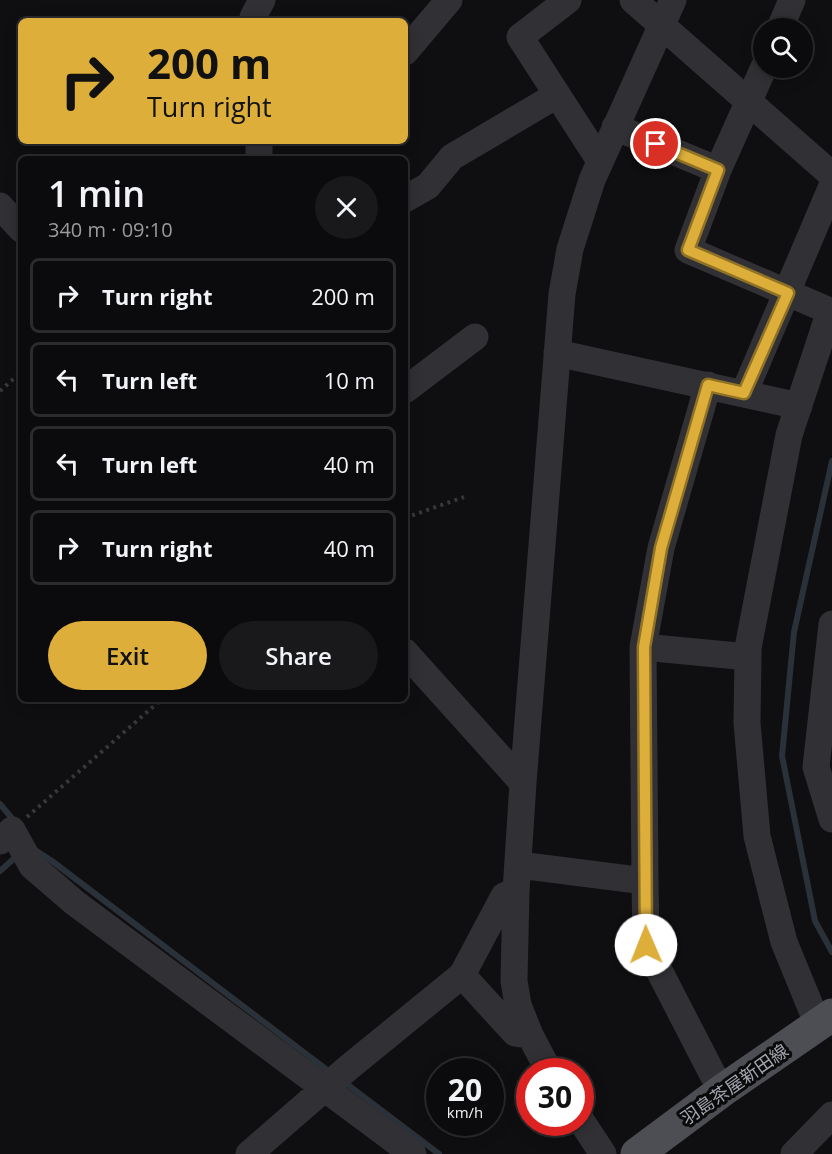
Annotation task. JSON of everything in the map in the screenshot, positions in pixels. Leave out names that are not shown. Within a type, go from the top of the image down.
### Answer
[{"type":"main road","name":"羽島茶屋新田線","points":[[637,1154],[723,1090],[826,1020]]},
{"type":"street","points":[[253,18],[262,0]]},
{"type":"street","points":[[408,48],[449,0]]},
{"type":"street","points":[[568,0],[520,37],[600,161]]},
{"type":"street","points":[[633,0],[832,175]]},
{"type":"street","points":[[542,1058],[518,1005],[514,981],[523,783],[562,294],[570,249],[592,180],[660,24],[673,0]]},
{"type":"street","points":[[784,18],[792,0]]},
{"type":"street","points":[[759,78],[718,170],[688,250],[830,311],[789,435],[748,648],[747,723],[757,836],[784,942],[826,1020]]},
{"type":"street","points":[[408,197],[428,186],[452,157],[557,95]]},
{"type":"street","points":[[615,127],[718,170]]},
{"type":"street","points":[[744,393],[832,186]]},
{"type":"street","points":[[0,206],[18,226]]},
{"type":"street","points":[[408,388],[475,338]]},
{"type":"street","points":[[557,353],[799,406]]},
{"type":"street","points":[[708,385],[661,548],[644,647],[646,945],[723,1090]]},
{"type":"street","points":[[832,624],[830,662],[816,767],[832,819]]},
{"type":"street","points":[[644,647],[748,657]]},
{"type":"street","points":[[408,655],[523,783]]},
{"type":"street","points":[[4,829],[32,866],[75,903],[334,1081],[413,1154]]},
{"type":"street","points":[[517,878],[645,881]]},
{"type":"street","points":[[249,1154],[462,975],[504,897],[517,878]]},
{"type":"street","points":[[462,975],[515,1033],[530,1035]]},
{"type":"street","points":[[794,1154],[832,1115]]},
{"type":"street","points":[[591,1136],[603,1154]]},
{"type":"path","points":[[0,391],[18,375]]},
{"type":"path","points":[[408,517],[464,497]]},
{"type":"path","points":[[4,829],[158,702]]},
{"type":"waterway","points":[[832,461],[794,632],[782,756],[815,921],[832,952]]},
{"type":"waterway","points":[[0,804],[16,823]]},
{"type":"waterway","points":[[35,850],[331,1073]]},
{"type":"waterway","points":[[0,871],[17,856]]},
{"type":"waterway","points":[[344,1082],[439,1154]]},
{"type":"route","points":[[646,945],[644,647],[661,548],[708,385],[744,393],[788,293],[688,250],[718,170],[656,144]]}]
